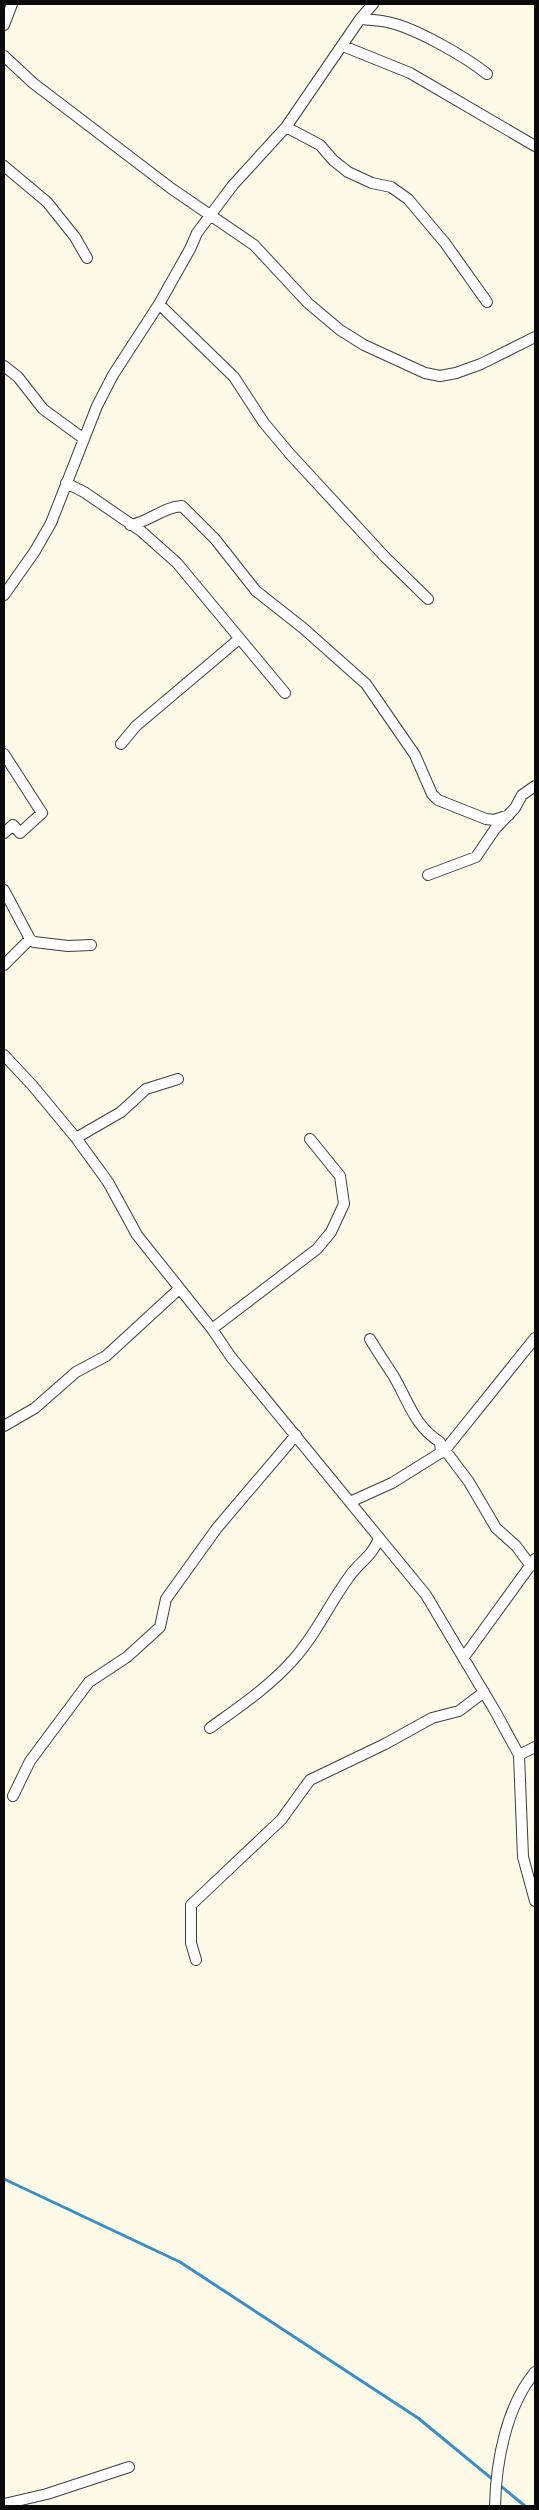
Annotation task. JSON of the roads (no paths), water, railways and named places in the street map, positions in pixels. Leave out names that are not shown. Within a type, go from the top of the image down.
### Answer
[{"type":"street","points":[[4,24],[12,4]]},
{"type":"street","points":[[4,595],[47,530],[84,439],[114,374],[159,304],[197,233],[232,185],[286,127],[360,19],[373,4]]},
{"type":"street","points":[[360,19],[389,22],[420,35],[477,65],[487,74]]},
{"type":"street","points":[[343,46],[410,73],[535,146]]},
{"type":"street","points":[[4,56],[34,83],[172,189],[254,245],[302,296],[340,330],[364,345],[425,373],[440,376],[456,373],[481,364],[535,338]]},
{"type":"street","points":[[286,127],[320,145],[332,160],[348,172],[372,183],[391,187],[408,199],[445,243],[487,302]]},
{"type":"street","points":[[4,166],[48,202],[75,237],[87,258]]},
{"type":"street","points":[[159,304],[234,377],[264,423],[290,454],[384,557],[428,599]]},
{"type":"street","points":[[4,366],[18,377],[43,409],[84,439]]},
{"type":"street","points":[[66,483],[84,492],[141,531],[177,563],[285,692]]},
{"type":"street","points":[[130,525],[139,523],[171,506],[182,506],[215,539],[256,591],[303,628],[366,684],[415,755],[432,794],[438,800],[486,819],[494,820],[509,815]]},
{"type":"street","points":[[121,744],[136,726],[239,639]]},
{"type":"street","points":[[4,754],[42,814],[20,833],[13,826],[4,833]]},
{"type":"street","points":[[428,875],[476,857],[495,829],[509,815],[522,796],[535,786]]},
{"type":"street","points":[[4,890],[30,939],[34,942],[68,946],[91,945]]},
{"type":"street","points":[[4,965],[30,939]]},
{"type":"street","points":[[5,1059],[76,1138],[108,1182],[137,1235],[212,1328],[231,1357],[426,1595],[464,1657],[519,1755],[522,1857],[535,1901]]},
{"type":"street","points":[[76,1138],[121,1112],[146,1089],[178,1079]]},
{"type":"street","points":[[212,1328],[317,1249],[331,1232],[344,1204],[340,1176],[310,1139]]},
{"type":"street","points":[[4,1426],[35,1408],[76,1372],[106,1356],[179,1289]]},
{"type":"street","points":[[350,1502],[392,1484],[443,1452],[535,1338]]},
{"type":"street","points":[[370,1339],[394,1377],[417,1422],[428,1435],[440,1442],[443,1452],[469,1482],[496,1528],[533,1563],[464,1657]]},
{"type":"street","points":[[13,1796],[30,1761],[88,1682],[127,1656],[160,1627],[166,1599],[217,1528],[296,1435]]},
{"type":"street","points":[[210,1728],[258,1694],[293,1660],[321,1623],[349,1576],[370,1556],[379,1538]]},
{"type":"street","points":[[196,1960],[191,1943],[192,1905],[281,1820],[310,1780],[370,1752],[432,1718],[459,1711],[484,1692]]},
{"type":"street","points":[[519,1755],[535,1747]]},
{"type":"street","points":[[495,2506],[503,2444],[516,2407],[535,2372]]},
{"type":"street","points":[[4,2504],[47,2494],[129,2467]]},
{"type":"waterway","points":[[4,2179],[180,2262],[418,2418],[525,2506]]}]
